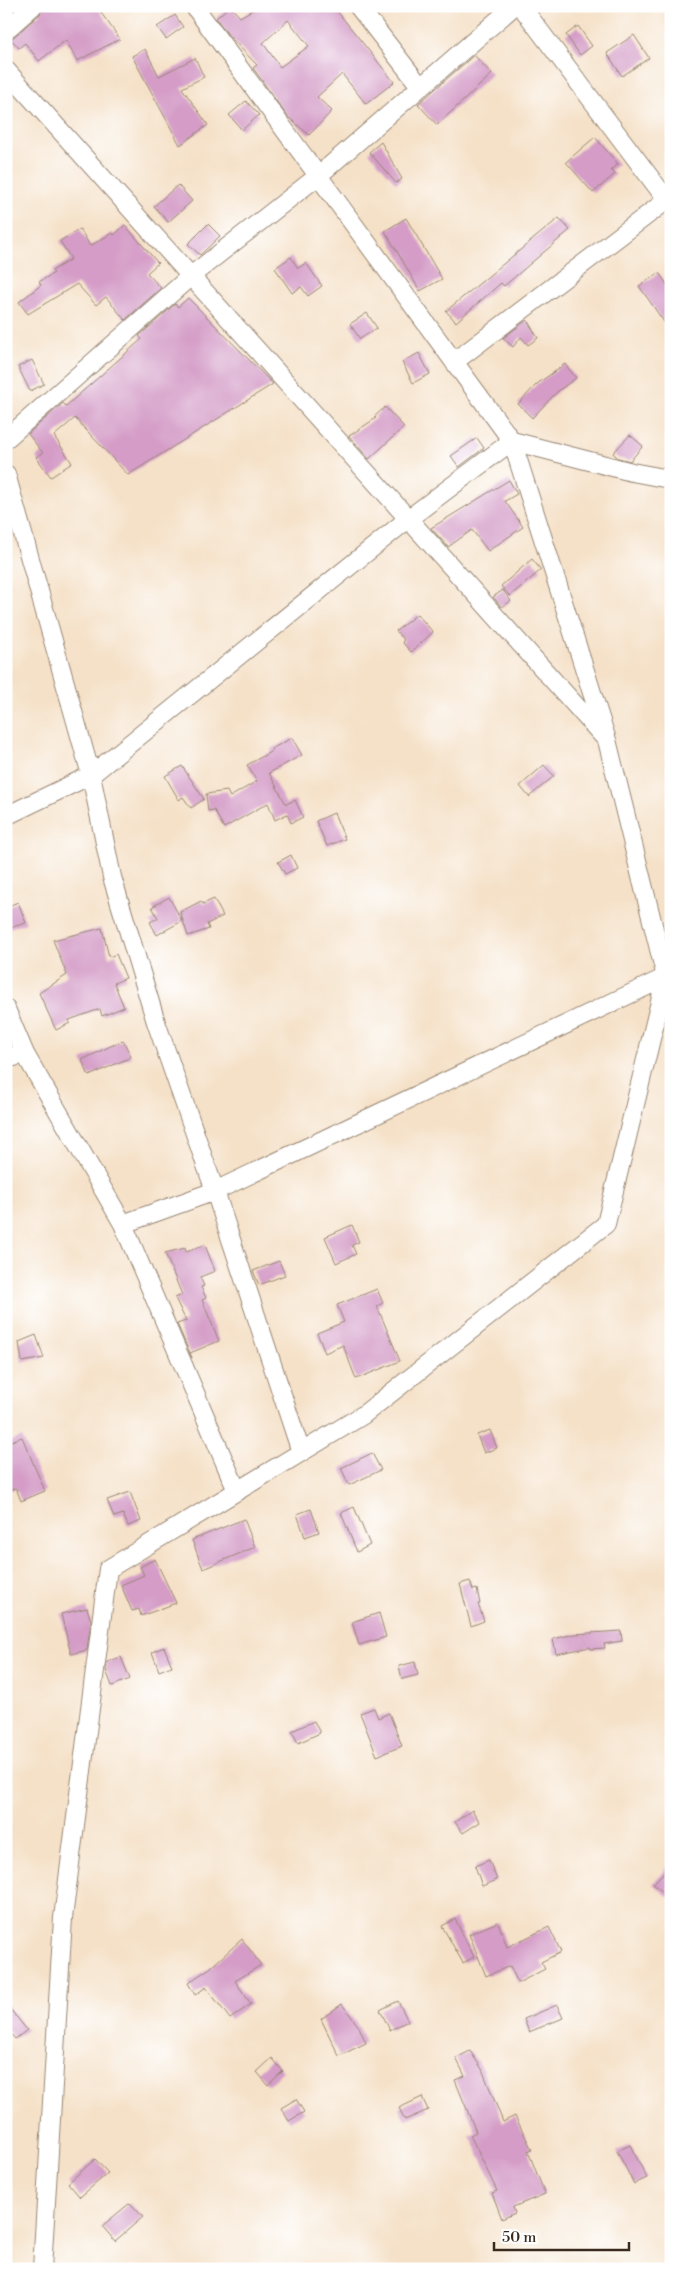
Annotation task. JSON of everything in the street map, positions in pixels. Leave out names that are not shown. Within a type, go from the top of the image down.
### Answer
[{"type":"street","points":[[6,30],[33,6]]},
{"type":"street","points":[[42,2269],[63,1918],[108,1569],[362,1414],[606,1224],[666,977],[607,740],[512,441],[194,6]]},
{"type":"street","points":[[358,6],[420,86]]},
{"type":"street","points":[[6,439],[192,275],[318,176],[514,6]]},
{"type":"street","points":[[454,362],[669,198],[521,6]]},
{"type":"street","points":[[6,70],[192,275],[607,740]]},
{"type":"street","points":[[6,816],[91,775],[408,519],[512,441]]},
{"type":"street","points":[[512,441],[632,472],[669,479],[671,476]]},
{"type":"street","points":[[6,474],[91,775],[115,886],[156,1022],[215,1191],[301,1452]]},
{"type":"street","points":[[123,1224],[215,1191],[666,977]]},
{"type":"street","points":[[6,1009],[25,1054],[123,1224],[237,1491]]},
{"type":"street","points":[[6,1059],[25,1054]]},
{"type":"building","points":[[43,6],[96,6],[120,39],[77,61],[66,40],[39,61],[25,43],[19,48],[11,39],[40,14]]},
{"type":"building","points":[[230,6],[240,17],[259,6],[333,6],[394,82],[366,104],[342,74],[317,97],[332,111],[309,135],[287,116],[253,68],[257,65],[229,36],[216,18]],"holes":[[[288,20],[309,46],[280,67],[263,43]]]},
{"type":"building","points":[[175,15],[183,27],[166,39],[157,27]]},
{"type":"building","points":[[578,26],[592,46],[580,55],[566,35]]},
{"type":"building","points":[[634,35],[649,58],[622,76],[607,53]]},
{"type":"building","points":[[145,49],[159,76],[195,58],[204,77],[182,88],[208,125],[180,145],[132,56]]},
{"type":"building","points":[[474,55],[492,74],[437,125],[418,104]]},
{"type":"building","points":[[246,101],[259,115],[242,130],[229,115]]},
{"type":"building","points":[[595,137],[618,164],[611,170],[615,174],[593,193],[566,162]]},
{"type":"building","points":[[381,142],[402,179],[396,183],[369,152]]},
{"type":"building","points":[[178,185],[192,201],[168,222],[154,206]]},
{"type":"building","points":[[406,218],[442,279],[420,291],[385,231]]},
{"type":"building","points":[[559,218],[570,230],[504,286],[501,283],[456,322],[446,311]]},
{"type":"building","points":[[208,224],[220,236],[200,255],[188,244]]},
{"type":"building","points":[[125,225],[158,263],[147,273],[161,288],[125,320],[106,297],[96,305],[77,284],[28,314],[19,302],[41,285],[39,282],[54,273],[52,271],[71,259],[60,241],[80,229],[90,246],[112,233],[114,235]]},
{"type":"building","points":[[291,257],[298,268],[306,263],[322,286],[308,296],[301,287],[292,293],[275,268]]},
{"type":"building","points":[[659,273],[671,290],[671,332],[639,286]]},
{"type":"building","points":[[188,298],[273,384],[128,475],[75,418],[54,436],[72,463],[51,477],[36,457],[43,453],[28,434],[63,403],[66,406],[142,339],[139,336],[175,304],[178,307]]},
{"type":"building","points":[[367,313],[377,328],[360,339],[350,324]]},
{"type":"building","points":[[527,320],[538,338],[528,345],[521,337],[513,347],[503,338]]},
{"type":"building","points":[[419,353],[430,374],[413,383],[402,362]]},
{"type":"building","points":[[32,360],[44,384],[30,391],[18,367]]},
{"type":"building","points":[[565,364],[576,378],[558,391],[532,418],[518,404],[537,384]]},
{"type":"building","points":[[385,407],[404,427],[369,459],[349,436],[376,418],[374,417]]},
{"type":"building","points":[[630,435],[643,446],[630,461],[618,458],[613,453]]},
{"type":"building","points":[[477,438],[484,448],[459,467],[451,456]]},
{"type":"building","points":[[509,480],[517,494],[505,501],[523,527],[488,551],[472,530],[448,547],[431,528]]},
{"type":"building","points":[[532,559],[541,570],[510,596],[501,586]]},
{"type":"building","points":[[503,590],[511,601],[502,607],[493,597]]},
{"type":"building","points":[[417,614],[433,632],[411,652],[402,642],[404,640],[396,631]]},
{"type":"building","points":[[292,738],[302,755],[269,773],[286,804],[295,800],[303,817],[291,823],[287,814],[275,820],[268,803],[224,828],[214,810],[208,811],[206,794],[227,791],[230,797],[257,781],[247,765]]},
{"type":"building","points":[[544,765],[554,776],[529,797],[520,786]]},
{"type":"building","points":[[182,766],[204,799],[191,808],[183,797],[179,800],[165,776]]},
{"type":"building","points":[[334,813],[345,839],[327,846],[316,821]]},
{"type":"building","points":[[291,855],[297,868],[285,874],[278,862]]},
{"type":"building","points":[[169,897],[182,921],[157,935],[150,922],[158,918],[152,907]]},
{"type":"building","points":[[214,899],[223,916],[207,924],[209,929],[188,936],[180,912],[201,901],[203,904]]},
{"type":"building","points":[[18,902],[26,923],[6,929],[6,907]]},
{"type":"building","points":[[102,928],[109,957],[116,954],[126,978],[114,983],[124,1007],[102,1016],[100,1009],[69,1020],[70,1023],[56,1030],[39,993],[67,975],[53,940]]},
{"type":"building","points":[[123,1040],[131,1057],[89,1076],[82,1060]]},
{"type":"building","points":[[352,1225],[359,1242],[352,1245],[356,1254],[336,1263],[325,1237]]},
{"type":"building","points":[[205,1245],[215,1271],[200,1277],[204,1286],[201,1287],[206,1298],[202,1300],[219,1341],[190,1353],[192,1358],[177,1324],[186,1321],[175,1298],[182,1295],[165,1253],[185,1248],[186,1252]]},
{"type":"building","points":[[279,1261],[285,1275],[259,1285],[253,1271]]},
{"type":"building","points":[[377,1289],[383,1303],[377,1306],[400,1361],[356,1379],[343,1345],[325,1353],[317,1333],[344,1322],[337,1305]]},
{"type":"building","points":[[36,1335],[44,1358],[22,1362],[19,1342]]},
{"type":"building","points":[[490,1430],[497,1448],[484,1453],[477,1435]]},
{"type":"building","points":[[22,1437],[45,1491],[21,1501],[16,1488],[6,1492],[6,1443]]},
{"type":"building","points":[[372,1453],[381,1470],[349,1485],[341,1468]]},
{"type":"building","points":[[130,1492],[141,1521],[128,1526],[123,1514],[114,1517],[107,1500]]},
{"type":"building","points":[[354,1507],[370,1545],[357,1552],[341,1513]]},
{"type":"building","points":[[311,1509],[319,1532],[305,1537],[297,1514]]},
{"type":"building","points":[[244,1519],[255,1547],[203,1569],[192,1540]]},
{"type":"building","points":[[155,1559],[176,1603],[141,1616],[139,1609],[132,1611],[121,1585],[144,1575],[140,1567]]},
{"type":"building","points":[[470,1581],[473,1590],[477,1589],[480,1604],[478,1604],[484,1621],[471,1626],[460,1584]]},
{"type":"building","points":[[87,1608],[91,1621],[87,1650],[71,1654],[61,1614]]},
{"type":"building","points":[[379,1613],[386,1637],[359,1645],[352,1622]]},
{"type":"building","points":[[621,1631],[622,1641],[604,1644],[605,1648],[591,1649],[590,1647],[556,1654],[553,1639],[575,1634]]},
{"type":"building","points":[[164,1647],[172,1666],[159,1671],[152,1652]]},
{"type":"building","points":[[121,1657],[130,1679],[112,1686],[106,1670],[107,1662]]},
{"type":"building","points":[[415,1662],[418,1675],[402,1679],[399,1666]]},
{"type":"building","points":[[374,1708],[378,1718],[389,1713],[402,1746],[377,1756],[360,1713]]},
{"type":"building","points":[[314,1721],[320,1733],[298,1743],[292,1731]]},
{"type":"building","points":[[472,1810],[480,1822],[463,1833],[455,1822]]},
{"type":"building","points":[[489,1860],[497,1880],[482,1886],[475,1866]]},
{"type":"building","points":[[671,1864],[671,1899],[653,1884]]},
{"type":"building","points":[[455,1919],[474,1957],[463,1963],[442,1926]]},
{"type":"building","points":[[498,1922],[507,1947],[549,1927],[561,1952],[541,1962],[545,1969],[518,1983],[510,1966],[486,1976],[469,1934]]},
{"type":"building","points":[[242,1939],[261,1965],[235,1981],[251,2004],[230,2019],[206,1987],[195,1995],[188,1983],[210,1968]]},
{"type":"building","points":[[398,2001],[408,2021],[390,2030],[380,2010]]},
{"type":"building","points":[[6,2004],[27,2030],[15,2039],[6,2028]]},
{"type":"building","points":[[342,2004],[359,2027],[366,2043],[339,2056],[321,2019]]},
{"type":"building","points":[[557,2005],[563,2018],[529,2032],[524,2019]]},
{"type":"building","points":[[470,2051],[482,2069],[503,2122],[515,2116],[532,2150],[528,2151],[545,2194],[513,2207],[515,2213],[502,2219],[492,2193],[497,2191],[470,2135],[476,2132],[455,2080],[465,2076],[456,2058]]},
{"type":"building","points":[[272,2058],[283,2071],[268,2085],[257,2072]]},
{"type":"building","points":[[422,2097],[428,2110],[405,2120],[399,2108]]},
{"type":"building","points":[[296,2099],[304,2112],[289,2121],[281,2108]]},
{"type":"building","points":[[630,2145],[647,2178],[634,2184],[617,2151]]},
{"type":"building","points":[[95,2159],[108,2173],[80,2197],[68,2183]]},
{"type":"building","points":[[130,2203],[143,2217],[115,2241],[102,2226]]}]
